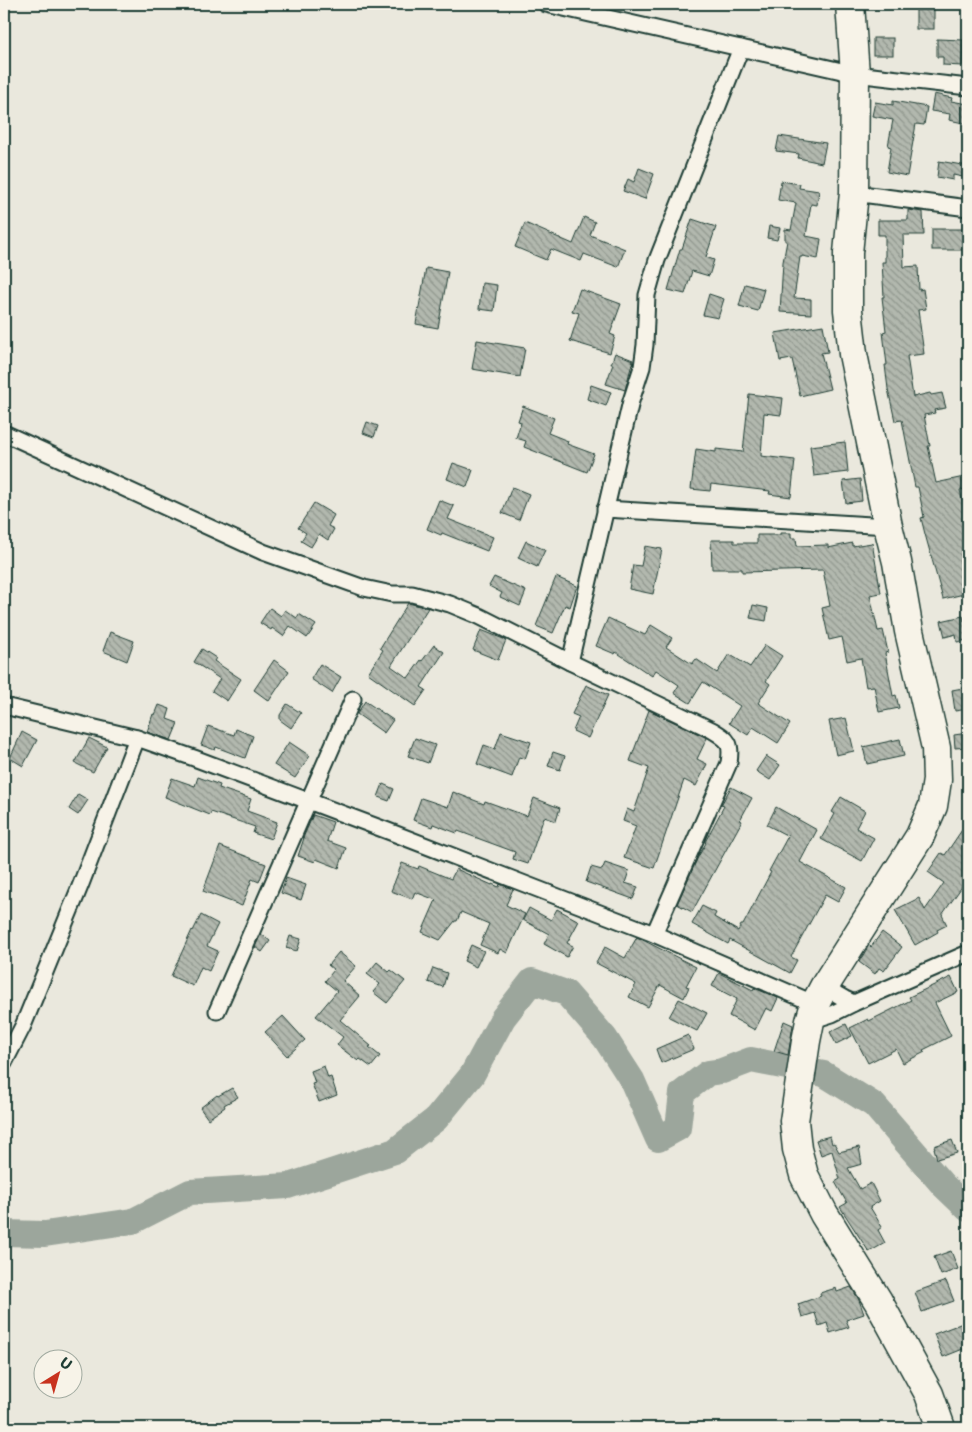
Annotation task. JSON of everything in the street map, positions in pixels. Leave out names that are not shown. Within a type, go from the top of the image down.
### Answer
[{"type":"highway","points":[[850,4],[855,74],[854,193],[848,254],[848,310],[853,354],[909,631],[936,748],[936,780],[933,806],[920,836],[817,1004],[803,1059],[794,1121],[797,1149],[804,1175],[824,1214],[878,1301],[929,1394],[941,1428]]},
{"type":"street","points":[[546,4],[855,74],[968,87]]},
{"type":"street","points":[[570,662],[631,401],[642,367],[647,295],[657,260],[741,48]]},
{"type":"street","points":[[854,193],[968,208]]},
{"type":"street","points":[[4,433],[263,552],[364,588],[392,594],[412,594],[450,604],[479,616],[725,737],[730,743],[731,752],[728,763],[654,934]]},
{"type":"street","points":[[605,509],[888,526]]},
{"type":"street","points":[[217,1011],[352,700]]},
{"type":"street","points":[[4,706],[137,738],[388,830],[654,934],[817,1004],[832,1014],[968,952]]},
{"type":"street","points":[[4,1064],[23,1026],[81,884],[137,738]]},
{"type":"street","points":[[817,1004],[845,999],[854,1003]]},
{"type":"building","points":[[916,10],[934,10],[934,29],[916,29]]},
{"type":"building","points":[[873,38],[893,38],[893,55],[873,55]]},
{"type":"building","points":[[937,39],[963,40],[962,66],[943,65],[943,57],[937,57]]},
{"type":"building","points":[[934,94],[952,98],[951,101],[968,104],[968,124],[949,120],[950,114],[931,111]]},
{"type":"building","points":[[893,101],[927,107],[924,125],[916,124],[907,176],[887,172],[891,147],[888,146],[893,120],[872,116],[875,102],[893,105]]},
{"type":"building","points":[[779,136],[826,143],[822,163],[798,158],[799,154],[776,151]]},
{"type":"building","points":[[939,161],[968,166],[968,178],[953,175],[953,180],[937,177]]},
{"type":"building","points":[[639,168],[654,174],[645,199],[623,191],[628,179],[634,182]]},
{"type":"building","points":[[781,181],[800,184],[799,188],[819,191],[817,205],[811,204],[806,236],[821,239],[818,259],[800,257],[794,298],[811,299],[811,314],[780,312],[783,262],[787,241],[785,241],[785,229],[791,230],[796,203],[778,200]]},
{"type":"building","points":[[908,210],[923,212],[924,235],[903,235],[904,267],[918,266],[919,290],[923,289],[926,309],[918,310],[924,354],[907,356],[913,397],[930,393],[931,395],[942,393],[946,408],[934,410],[935,413],[924,415],[936,483],[964,477],[967,489],[960,490],[968,526],[968,593],[943,599],[921,518],[924,517],[918,487],[915,487],[902,420],[895,421],[885,365],[887,365],[883,332],[886,331],[882,297],[884,297],[882,262],[885,262],[885,235],[878,235],[878,220],[908,220]]},
{"type":"building","points":[[584,217],[595,222],[590,235],[625,249],[618,267],[584,254],[581,261],[551,249],[546,260],[515,247],[525,223],[573,244]]},
{"type":"building","points":[[692,219],[716,227],[706,257],[714,260],[709,276],[692,271],[685,294],[668,290],[680,249],[682,249]]},
{"type":"building","points":[[769,226],[780,228],[777,240],[767,238]]},
{"type":"building","points":[[932,229],[968,229],[968,250],[932,250]]},
{"type":"building","points":[[426,268],[448,272],[438,328],[416,324]]},
{"type":"building","points":[[482,283],[497,285],[494,311],[479,309]]},
{"type":"building","points":[[745,284],[764,289],[758,311],[739,306]]},
{"type":"building","points":[[580,289],[621,304],[610,334],[615,336],[610,353],[570,341],[579,313],[572,311]]},
{"type":"building","points":[[709,294],[724,299],[718,318],[703,315]]},
{"type":"building","points":[[823,325],[828,352],[821,353],[830,389],[800,396],[792,359],[780,361],[775,333]]},
{"type":"building","points":[[477,340],[525,348],[520,377],[472,369]]},
{"type":"building","points":[[615,353],[633,360],[625,390],[606,384]]},
{"type":"building","points":[[591,385],[611,392],[606,406],[587,399]]},
{"type":"building","points":[[749,394],[783,398],[781,415],[764,413],[761,456],[795,460],[791,497],[769,494],[770,491],[711,484],[710,491],[691,489],[696,449],[716,452],[716,449],[743,452]]},
{"type":"building","points":[[523,406],[554,418],[548,433],[568,441],[567,444],[594,454],[587,472],[524,447],[526,441],[516,438],[521,422],[518,421]]},
{"type":"building","points":[[367,422],[378,426],[374,437],[363,433]]},
{"type":"building","points":[[845,442],[848,472],[814,476],[810,446]]},
{"type":"building","points":[[453,463],[473,470],[467,487],[447,479]]},
{"type":"building","points":[[860,479],[862,501],[846,503],[843,481]]},
{"type":"building","points":[[512,487],[529,494],[519,520],[502,513]]},
{"type":"building","points":[[439,500],[454,506],[448,519],[493,537],[487,551],[427,529]]},
{"type":"building","points":[[314,503],[334,515],[328,526],[334,529],[328,540],[319,534],[311,547],[301,541],[306,533],[298,528]]},
{"type":"building","points":[[780,533],[791,533],[791,538],[796,538],[797,546],[828,545],[828,548],[852,543],[852,546],[872,543],[881,593],[870,595],[878,631],[883,630],[888,652],[885,653],[893,696],[896,695],[899,708],[879,712],[874,686],[866,687],[861,658],[847,661],[842,637],[829,640],[822,608],[830,606],[823,570],[742,572],[742,569],[712,569],[711,540],[757,543],[757,535],[780,535]]},
{"type":"building","points":[[526,541],[545,550],[537,567],[518,558]]},
{"type":"building","points":[[645,546],[662,549],[653,594],[629,589],[633,565],[641,566]]},
{"type":"building","points":[[494,577],[526,591],[520,606],[500,597],[502,593],[489,586]]},
{"type":"building","points":[[556,577],[577,586],[570,607],[565,605],[553,633],[536,626]]},
{"type":"building","points":[[408,603],[428,608],[391,666],[408,678],[434,645],[444,652],[421,687],[426,690],[415,706],[368,673],[383,650],[380,648]]},
{"type":"building","points":[[753,605],[768,608],[766,621],[750,618]]},
{"type":"building","points":[[270,608],[281,616],[285,610],[297,618],[299,614],[316,625],[307,638],[290,626],[283,636],[272,628],[271,630],[260,623]]},
{"type":"building","points":[[963,616],[964,621],[968,620],[968,640],[957,642],[956,634],[945,637],[941,621]]},
{"type":"building","points":[[608,618],[645,635],[651,625],[672,638],[666,647],[692,664],[696,659],[717,673],[729,654],[750,667],[765,645],[782,656],[766,681],[770,684],[758,703],[790,724],[778,743],[753,727],[748,735],[729,723],[740,706],[703,682],[690,703],[674,693],[679,685],[656,670],[652,676],[616,652],[615,654],[596,646]]},
{"type":"building","points":[[481,630],[506,640],[498,660],[473,650]]},
{"type":"building","points":[[110,632],[134,641],[127,661],[103,651]]},
{"type":"building","points":[[202,649],[216,658],[214,661],[241,679],[227,701],[212,691],[220,679],[194,662]]},
{"type":"building","points":[[274,660],[289,671],[269,701],[254,690]]},
{"type":"building","points":[[320,664],[341,677],[332,693],[311,679]]},
{"type":"building","points":[[586,685],[608,695],[588,738],[573,731],[579,717],[572,714]]},
{"type":"building","points":[[968,687],[968,709],[955,711],[952,690]]},
{"type":"building","points":[[365,701],[393,720],[384,733],[357,714]]},
{"type":"building","points":[[287,704],[301,713],[291,728],[280,720],[280,715]]},
{"type":"building","points":[[159,705],[170,709],[167,719],[178,723],[171,740],[147,732],[153,714],[155,715]]},
{"type":"building","points":[[649,710],[707,738],[697,759],[707,764],[696,786],[684,780],[654,868],[624,858],[636,826],[623,821],[627,809],[634,812],[649,768],[630,761]]},
{"type":"building","points":[[846,718],[854,751],[836,755],[829,721]]},
{"type":"building","points":[[208,726],[234,735],[236,729],[253,736],[245,758],[216,747],[215,750],[201,745]]},
{"type":"building","points":[[22,732],[37,740],[23,766],[10,758]]},
{"type":"building","points":[[501,732],[531,742],[525,759],[519,757],[512,777],[477,764],[484,745],[495,749]]},
{"type":"building","points":[[968,733],[968,747],[955,748],[954,735]]},
{"type":"building","points":[[89,738],[107,747],[93,772],[75,763]]},
{"type":"building","points":[[415,738],[435,745],[428,763],[408,756]]},
{"type":"building","points":[[900,739],[904,756],[867,764],[863,747]]},
{"type":"building","points":[[289,742],[310,756],[295,778],[274,765]]},
{"type":"building","points":[[553,752],[565,756],[560,770],[548,766]]},
{"type":"building","points":[[766,756],[780,765],[770,780],[756,771]]},
{"type":"building","points":[[198,777],[220,785],[219,788],[251,799],[247,811],[277,822],[271,839],[253,833],[255,827],[211,812],[210,815],[165,797],[172,778],[195,786]]},
{"type":"building","points":[[383,784],[394,789],[389,801],[378,797]]},
{"type":"building","points":[[731,787],[752,798],[740,820],[742,821],[692,912],[677,904],[705,842],[724,806],[721,805]]},
{"type":"building","points":[[453,792],[484,804],[485,801],[527,816],[534,798],[560,808],[556,821],[544,817],[528,864],[513,859],[515,852],[458,831],[457,833],[433,824],[432,827],[413,820],[421,798],[448,807]]},
{"type":"building","points":[[78,794],[88,800],[78,815],[69,809]]},
{"type":"building","points":[[841,797],[865,811],[856,828],[874,838],[862,861],[821,839],[835,814],[832,812]]},
{"type":"building","points":[[776,807],[817,830],[800,862],[846,887],[838,902],[825,895],[791,957],[797,960],[790,973],[730,940],[728,944],[692,924],[702,906],[716,913],[714,917],[738,931],[741,925],[743,925],[788,836],[767,825]]},
{"type":"building","points":[[313,815],[333,822],[327,841],[346,848],[339,868],[316,859],[315,862],[298,856]]},
{"type":"building","points":[[968,821],[968,878],[942,915],[947,925],[915,945],[895,910],[919,898],[925,910],[944,883],[928,872],[941,853],[945,855]]},
{"type":"building","points":[[220,846],[266,864],[259,882],[252,879],[242,906],[203,891]]},
{"type":"building","points":[[402,863],[418,869],[419,866],[451,879],[456,869],[492,885],[499,887],[500,884],[513,889],[506,905],[525,914],[507,953],[500,949],[498,953],[480,945],[489,924],[461,912],[457,921],[440,940],[422,932],[436,900],[415,892],[412,899],[391,891]]},
{"type":"building","points":[[605,863],[629,871],[625,883],[638,887],[633,899],[586,882],[591,867],[602,870]]},
{"type":"building","points":[[286,878],[306,885],[301,900],[281,893]]},
{"type":"building","points":[[529,908],[551,920],[557,909],[579,921],[567,943],[573,946],[567,957],[544,944],[549,934],[523,920]]},
{"type":"building","points":[[201,915],[218,924],[207,946],[218,951],[209,971],[201,967],[193,986],[171,976]]},
{"type":"building","points":[[882,932],[902,947],[884,971],[879,968],[875,974],[859,962],[869,945],[871,947]]},
{"type":"building","points":[[261,934],[270,941],[262,952],[255,947]]},
{"type":"building","points":[[290,936],[301,939],[297,951],[286,948]]},
{"type":"building","points":[[637,937],[696,967],[686,986],[689,987],[684,998],[660,985],[648,1007],[629,997],[636,984],[596,963],[605,947],[625,958]]},
{"type":"building","points":[[471,945],[484,951],[476,967],[464,961]]},
{"type":"building","points":[[339,952],[356,966],[343,981],[360,996],[340,1020],[380,1056],[371,1067],[360,1059],[358,1061],[337,1045],[343,1037],[316,1016],[337,991],[325,981],[334,970],[328,965]]},
{"type":"building","points":[[377,962],[389,972],[391,970],[405,981],[387,1003],[373,992],[380,984],[367,974]]},
{"type":"building","points":[[433,968],[447,973],[443,987],[428,982]]},
{"type":"building","points":[[719,973],[753,990],[754,988],[778,998],[772,1011],[766,1008],[755,1030],[729,1016],[737,999],[712,986]]},
{"type":"building","points":[[951,977],[958,992],[935,1003],[951,1036],[923,1050],[925,1052],[903,1063],[896,1049],[868,1063],[850,1028],[868,1019],[869,1021],[911,1000],[909,997]]},
{"type":"building","points":[[679,999],[707,1013],[697,1031],[669,1017]]},
{"type":"building","points":[[283,1016],[305,1040],[287,1056],[265,1032]]},
{"type":"building","points":[[784,1021],[793,1025],[788,1055],[774,1051]]},
{"type":"building","points":[[846,1024],[852,1036],[836,1044],[830,1032]]},
{"type":"building","points":[[688,1035],[694,1049],[661,1063],[656,1049]]},
{"type":"building","points":[[324,1066],[328,1078],[331,1077],[337,1095],[319,1102],[312,1084],[315,1083],[311,1071]]},
{"type":"building","points":[[232,1088],[238,1097],[224,1105],[225,1107],[208,1119],[200,1108],[217,1095]]},
{"type":"building","points":[[830,1136],[832,1144],[834,1143],[839,1152],[859,1147],[862,1164],[848,1168],[860,1189],[871,1183],[880,1201],[870,1207],[882,1227],[878,1230],[885,1243],[869,1252],[840,1207],[847,1203],[835,1182],[840,1179],[832,1151],[821,1155],[816,1140]]},
{"type":"building","points":[[952,1140],[957,1153],[937,1159],[934,1146]]},
{"type":"building","points":[[951,1251],[958,1269],[941,1275],[934,1257]]},
{"type":"building","points":[[946,1281],[954,1301],[922,1312],[915,1292]]},
{"type":"building","points":[[851,1287],[859,1300],[864,1314],[846,1320],[849,1327],[830,1333],[827,1323],[819,1326],[815,1313],[802,1317],[798,1304],[821,1296],[820,1293],[836,1288],[837,1292]]},
{"type":"building","points":[[968,1321],[968,1347],[943,1357],[934,1334]]},
{"type":"waterway","points":[[4,1233],[45,1234],[133,1221],[190,1192],[288,1186],[395,1151],[436,1119],[472,1075],[503,1018],[532,981],[566,993],[605,1038],[632,1080],[658,1139],[678,1128],[682,1093],[708,1073],[722,1071],[751,1060],[824,1074],[874,1105],[943,1185],[968,1209]]}]
